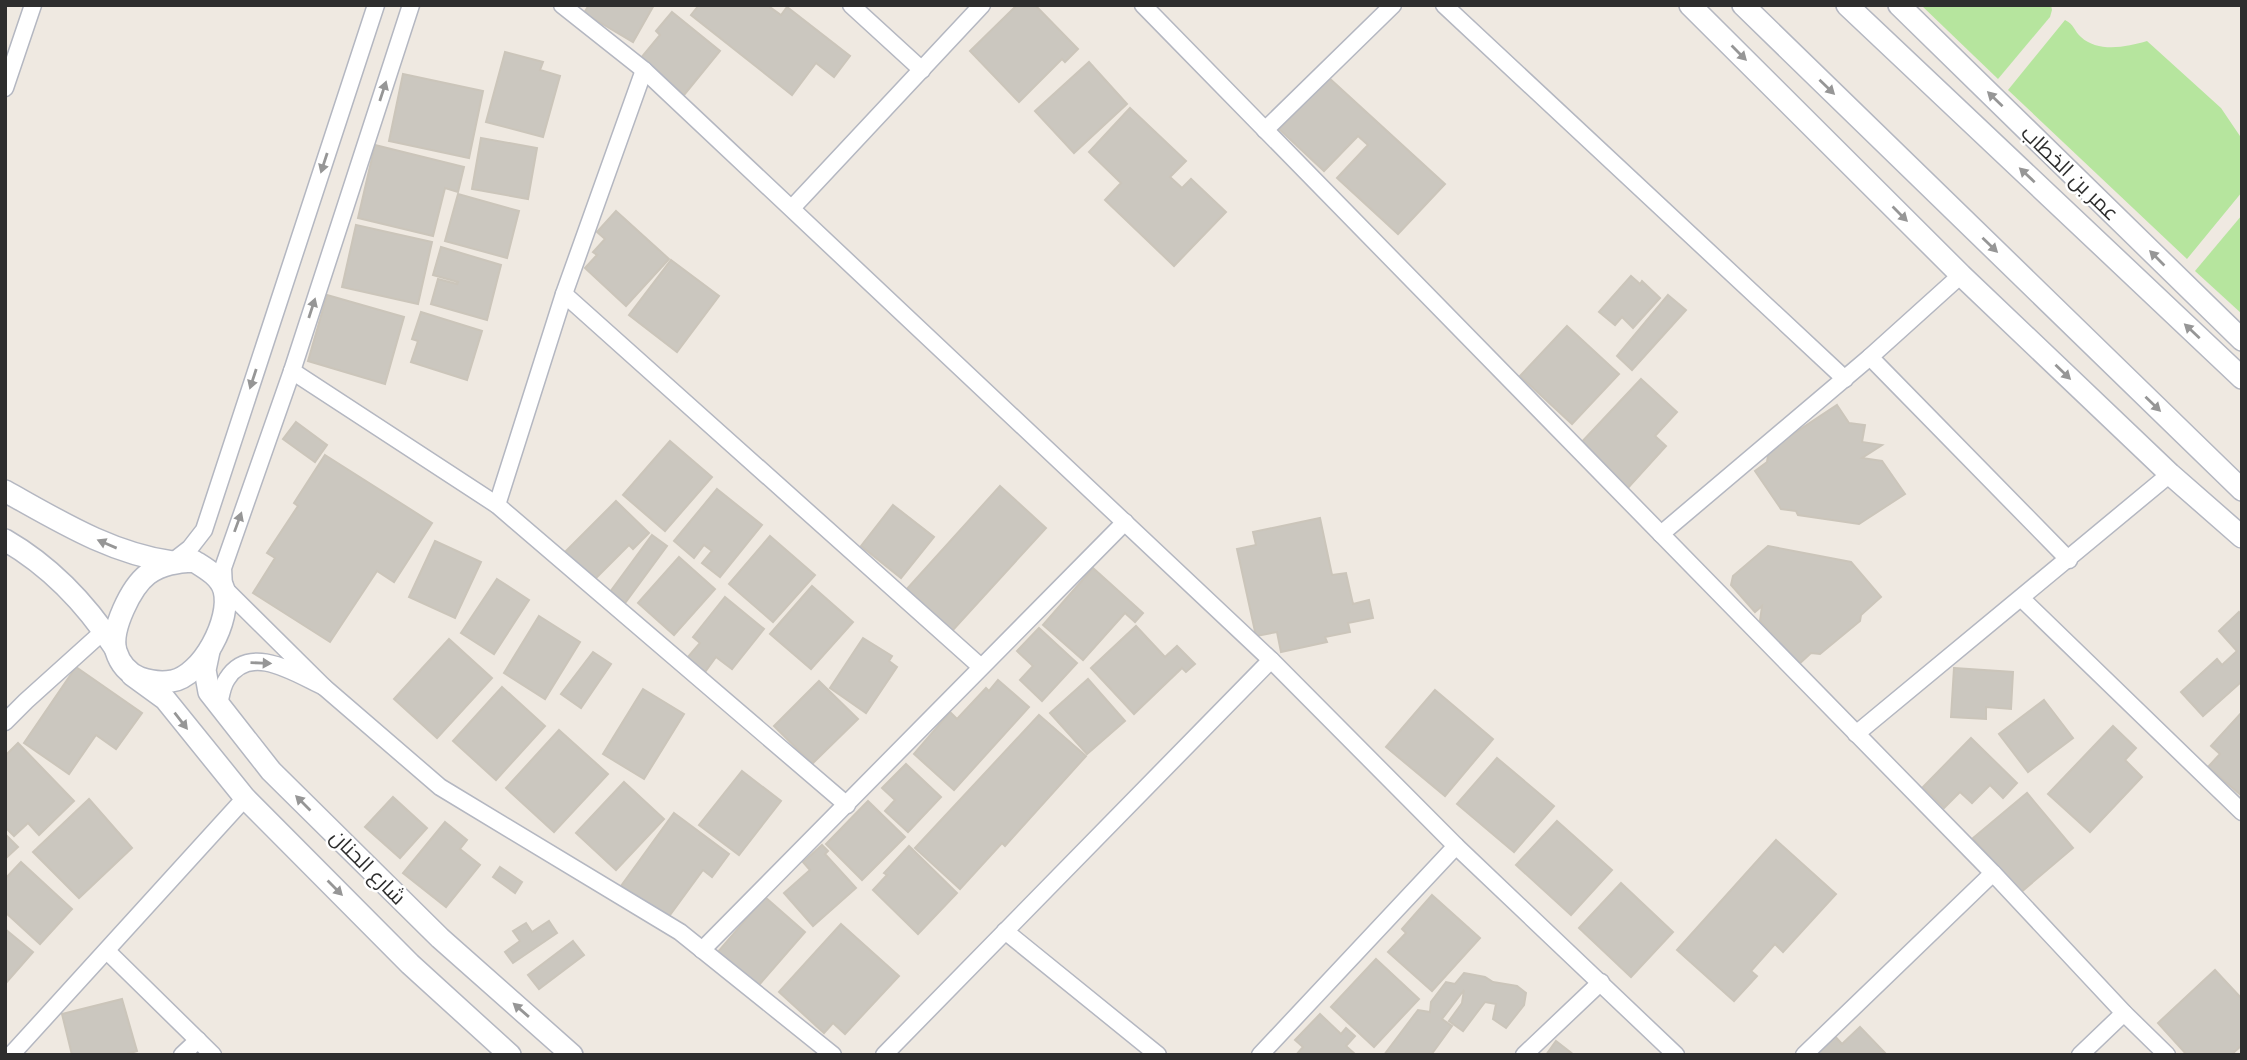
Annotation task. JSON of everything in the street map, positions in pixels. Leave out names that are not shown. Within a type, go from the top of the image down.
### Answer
[{"type":"main road","points":[[1690,5],[1961,275],[2170,474],[2240,534]]},
{"type":"main road","points":[[1847,5],[2242,378]]},
{"type":"main road","name":"عمر بن الخطاب","points":[[1899,5],[2242,340]]},
{"type":"main road","points":[[1719,33],[1744,6],[2242,490]]},
{"type":"main road","points":[[5,491],[114,548],[144,558],[172,562],[194,561],[212,572],[224,588],[226,607],[222,625],[209,650],[191,671],[173,681],[148,681],[132,674],[121,664],[108,636],[90,612],[52,574],[5,540]]},
{"type":"main road","points":[[108,636],[116,631],[134,590],[148,574],[172,562]]},
{"type":"main road","name":"شارع الحنان","points":[[209,650],[205,670],[209,692],[281,781],[440,938],[572,1055]]},
{"type":"main road","name":"شارع الحنان","points":[[132,674],[165,699],[245,798],[410,964],[510,1055]]},
{"type":"street","points":[[5,88],[33,5]]},
{"type":"street","points":[[172,562],[190,548],[204,530],[376,5]]},
{"type":"street","points":[[411,5],[292,371],[227,552],[223,568],[224,588],[324,687],[440,787],[680,932],[834,1055]]},
{"type":"street","points":[[562,5],[644,70],[792,208],[1271,660],[1456,846],[1676,1055]]},
{"type":"street","points":[[851,5],[922,70]]},
{"type":"street","points":[[792,208],[982,5]]},
{"type":"street","points":[[1143,5],[1993,873],[2167,1055]]},
{"type":"street","points":[[1265,130],[1393,5]]},
{"type":"street","points":[[1444,5],[1845,379]]},
{"type":"street","points":[[497,505],[564,294],[644,70]]},
{"type":"street","points":[[1661,534],[1845,379],[1961,275]]},
{"type":"street","points":[[564,294],[981,667]]},
{"type":"street","points":[[1870,357],[2069,560]]},
{"type":"street","points":[[292,371],[497,505],[847,804]]},
{"type":"street","points":[[1856,734],[2170,474]]},
{"type":"street","points":[[702,950],[1125,522]]},
{"type":"street","points":[[2021,598],[2242,812]]},
{"type":"street","points":[[5,723],[26,701],[108,636]]},
{"type":"street","points":[[219,705],[225,680],[235,669],[254,660],[272,663],[324,687]]},
{"type":"street","points":[[884,1055],[1271,660]]},
{"type":"street","points":[[11,1055],[245,798]]},
{"type":"street","points":[[1260,1055],[1456,846]]},
{"type":"street","points":[[1804,1055],[1993,873]]},
{"type":"street","points":[[1005,931],[1158,1055]]},
{"type":"street","points":[[107,951],[213,1055]]},
{"type":"street","points":[[1524,1055],[1601,982]]},
{"type":"street","points":[[2080,1055],[2124,1013]]},
{"type":"street","points":[[182,1055],[198,1040]]},
{"type":"green space","points":[[1921,5],[2051,5],[2052,10],[2050,17],[1998,79]]},
{"type":"green space","points":[[2065,20],[2081,37],[2096,45],[2122,47],[2147,41],[2221,108],[2242,139],[2242,192],[2187,259],[2008,90]]},
{"type":"green space","points":[[2242,215],[2242,314],[2195,271]]},
{"type":"building","points":[[589,5],[654,5],[633,42],[584,13]]},
{"type":"building","points":[[699,5],[767,5],[781,15],[787,7],[850,56],[834,77],[816,63],[792,95],[691,15]]},
{"type":"building","points":[[1017,5],[1035,5],[1078,49],[1065,62],[1062,59],[1019,102],[970,51]]},
{"type":"building","points":[[672,12],[720,51],[684,95],[640,59],[660,35],[656,31]]},
{"type":"building","points":[[505,52],[543,62],[540,70],[560,76],[543,137],[486,122]]},
{"type":"building","points":[[1089,62],[1127,104],[1074,153],[1035,111]]},
{"type":"building","points":[[403,74],[483,91],[469,158],[389,141]]},
{"type":"building","points":[[1328,77],[1445,184],[1398,234],[1337,178],[1368,145],[1358,136],[1324,171],[1279,129]]},
{"type":"building","points":[[1130,108],[1186,161],[1170,177],[1182,188],[1191,179],[1226,212],[1174,266],[1105,200],[1121,183],[1089,152]]},
{"type":"building","points":[[481,138],[537,148],[528,199],[472,189]]},
{"type":"building","points":[[375,145],[464,167],[458,192],[445,188],[433,236],[358,218]]},
{"type":"building","points":[[458,194],[519,211],[507,258],[445,241]]},
{"type":"building","points":[[616,211],[669,259],[626,306],[585,268],[597,255],[593,252],[605,239],[597,232]]},
{"type":"building","points":[[356,225],[432,242],[418,304],[342,287]]},
{"type":"building","points":[[441,247],[501,265],[487,320],[431,304],[438,279],[457,284],[458,282],[433,275]]},
{"type":"building","points":[[671,260],[719,296],[677,352],[629,315]]},
{"type":"building","points":[[1631,276],[1640,284],[1642,281],[1660,298],[1633,328],[1622,317],[1615,325],[1599,312]]},
{"type":"building","points":[[327,295],[404,317],[385,384],[308,361]]},
{"type":"building","points":[[1668,295],[1686,310],[1632,370],[1617,356]]},
{"type":"building","points":[[421,312],[482,331],[467,380],[411,362],[418,341],[412,339]]},
{"type":"building","points":[[1567,326],[1619,374],[1572,424],[1520,376]]},
{"type":"building","points":[[1641,379],[1677,412],[1655,436],[1666,446],[1626,490],[1578,446]]},
{"type":"building","points":[[1837,405],[1849,423],[1865,425],[1862,442],[1882,445],[1862,458],[1882,461],[1905,494],[1859,524],[1798,515],[1796,511],[1781,509],[1755,471],[1767,462],[1769,450]]},
{"type":"building","points":[[296,422],[327,445],[315,462],[283,439]]},
{"type":"building","points":[[670,441],[712,477],[665,531],[623,495]]},
{"type":"building","points":[[325,455],[432,523],[394,582],[377,571],[330,642],[253,593],[275,558],[267,553],[298,506],[294,503]]},
{"type":"building","points":[[1000,486],[1046,528],[952,631],[906,590]]},
{"type":"building","points":[[717,489],[762,525],[720,577],[702,563],[712,551],[704,545],[694,558],[674,541]]},
{"type":"building","points":[[616,501],[649,533],[633,549],[629,545],[593,581],[564,553]]},
{"type":"building","points":[[893,505],[934,537],[901,578],[861,546]]},
{"type":"building","points":[[1320,518],[1332,575],[1346,573],[1353,604],[1369,600],[1373,618],[1348,623],[1350,632],[1325,637],[1327,642],[1281,652],[1277,632],[1256,636],[1237,549],[1256,545],[1253,532]]},
{"type":"building","points":[[652,535],[667,546],[625,603],[610,592]]},
{"type":"building","points":[[770,536],[815,575],[773,622],[729,584]]},
{"type":"building","points":[[435,541],[481,562],[455,618],[409,597]]},
{"type":"building","points":[[1768,546],[1851,562],[1881,597],[1861,615],[1860,621],[1820,654],[1811,653],[1798,665],[1760,621],[1762,606],[1755,612],[1731,585],[1733,576]]},
{"type":"building","points":[[679,557],[715,589],[674,635],[638,603]]},
{"type":"building","points":[[1093,568],[1143,613],[1135,622],[1125,613],[1083,660],[1043,625]]},
{"type":"building","points":[[497,579],[529,600],[494,654],[461,633]]},
{"type":"building","points":[[812,586],[853,622],[811,669],[770,634]]},
{"type":"building","points":[[725,597],[764,629],[732,669],[716,657],[705,672],[687,658],[700,643],[693,637]]},
{"type":"building","points":[[2239,612],[2242,615],[2242,685],[2240,683],[2203,716],[2181,692],[2217,659],[2222,665],[2237,651],[2219,631]]},
{"type":"building","points":[[539,616],[580,642],[545,699],[504,673]]},
{"type":"building","points":[[1136,626],[1165,657],[1177,646],[1195,664],[1186,672],[1182,668],[1134,714],[1091,668]]},
{"type":"building","points":[[1039,628],[1077,663],[1042,701],[1020,680],[1033,666],[1017,651]]},
{"type":"building","points":[[863,638],[892,656],[889,661],[897,667],[866,713],[830,688]]},
{"type":"building","points":[[449,639],[492,678],[437,738],[394,699]]},
{"type":"building","points":[[593,652],[611,664],[581,708],[561,694]]},
{"type":"building","points":[[76,667],[142,713],[116,749],[96,735],[69,774],[24,743]]},
{"type":"building","points":[[1954,668],[2013,672],[2011,709],[1986,707],[1986,719],[1951,717]]},
{"type":"building","points":[[1088,679],[1125,721],[1087,754],[1050,713]]},
{"type":"building","points":[[998,680],[1029,707],[954,790],[914,754],[950,712],[957,719],[986,688],[989,691]]},
{"type":"building","points":[[819,681],[858,719],[812,764],[774,726]]},
{"type":"building","points":[[502,687],[545,726],[496,780],[453,741]]},
{"type":"building","points":[[643,689],[684,714],[644,779],[603,754]]},
{"type":"building","points":[[1435,690],[1493,739],[1445,796],[1386,747]]},
{"type":"building","points":[[2044,700],[2073,738],[2028,772],[1999,734]]},
{"type":"building","points":[[2242,712],[2242,796],[2208,767],[2220,754],[2211,746]]},
{"type":"building","points":[[1039,715],[1086,756],[1005,846],[1002,843],[960,889],[915,848]]},
{"type":"building","points":[[2113,726],[2136,748],[2125,760],[2142,777],[2090,832],[2048,794]]},
{"type":"building","points":[[559,730],[608,774],[554,832],[506,788]]},
{"type":"building","points":[[1971,738],[2017,783],[2003,798],[1990,785],[1972,803],[1960,792],[1944,808],[1923,787]]},
{"type":"building","points":[[18,743],[74,801],[39,835],[28,823],[14,836],[5,827],[5,756]]},
{"type":"building","points":[[1497,758],[1554,806],[1514,852],[1457,804]]},
{"type":"building","points":[[906,764],[941,797],[908,832],[885,811],[895,800],[882,788]]},
{"type":"building","points":[[742,771],[781,801],[739,855],[699,825]]},
{"type":"building","points":[[624,782],[664,819],[616,870],[576,833]]},
{"type":"building","points":[[2027,793],[2073,848],[2020,893],[1973,838]]},
{"type":"building","points":[[393,797],[427,828],[400,858],[365,827]]},
{"type":"building","points":[[89,799],[132,848],[79,898],[33,852]]},
{"type":"building","points":[[868,801],[905,837],[862,880],[826,844]]},
{"type":"building","points":[[674,813],[729,854],[712,877],[703,870],[667,919],[621,886]]},
{"type":"building","points":[[1557,821],[1612,870],[1571,915],[1516,865]]},
{"type":"building","points":[[445,822],[467,840],[460,849],[480,865],[446,907],[403,873]]},
{"type":"building","points":[[5,834],[18,847],[5,859]]},
{"type":"building","points":[[1776,840],[1836,894],[1783,952],[1775,944],[1751,971],[1757,976],[1734,1001],[1677,950]]},
{"type":"building","points":[[822,845],[828,851],[825,854],[856,888],[813,926],[784,893],[810,870],[803,862]]},
{"type":"building","points":[[909,846],[957,893],[918,934],[873,890],[887,875],[884,873]]},
{"type":"building","points":[[21,862],[72,909],[40,944],[5,912],[5,879]]},
{"type":"building","points":[[500,867],[522,882],[515,893],[493,877]]},
{"type":"building","points":[[1621,883],[1673,932],[1631,977],[1579,928]]},
{"type":"building","points":[[1432,895],[1480,938],[1432,991],[1388,952],[1406,933],[1402,929]]},
{"type":"building","points":[[765,897],[805,932],[758,986],[718,952]]},
{"type":"building","points":[[549,921],[557,933],[513,963],[505,952],[520,941],[513,931],[526,923],[532,932]]},
{"type":"building","points":[[841,924],[899,976],[845,1034],[833,1023],[824,1033],[779,992]]},
{"type":"building","points":[[5,929],[33,952],[5,984]]},
{"type":"building","points":[[573,941],[584,955],[539,989],[528,975]]},
{"type":"building","points":[[1376,959],[1419,999],[1374,1047],[1331,1007]]},
{"type":"building","points":[[2215,970],[2242,999],[2242,1045],[2231,1055],[2187,1055],[2158,1023]]},
{"type":"building","points":[[1464,973],[1517,986],[1526,993],[1524,1005],[1506,1028],[1493,1019],[1496,1004],[1485,1002],[1463,1031],[1449,1021],[1462,1003],[1464,990],[1442,1019],[1452,1026],[1431,1055],[1384,1055],[1418,1010],[1430,1012],[1431,1002],[1446,982],[1455,984]]},
{"type":"building","points":[[122,999],[137,1051],[124,1055],[72,1055],[62,1014]]},
{"type":"building","points":[[1320,1014],[1341,1034],[1346,1028],[1355,1036],[1346,1046],[1356,1055],[1296,1055],[1303,1047],[1295,1040]]},
{"type":"building","points":[[1860,1027],[1887,1055],[1812,1055],[1832,1033],[1842,1044]]},
{"type":"building","points":[[1556,1041],[1574,1055],[1546,1055]]}]
